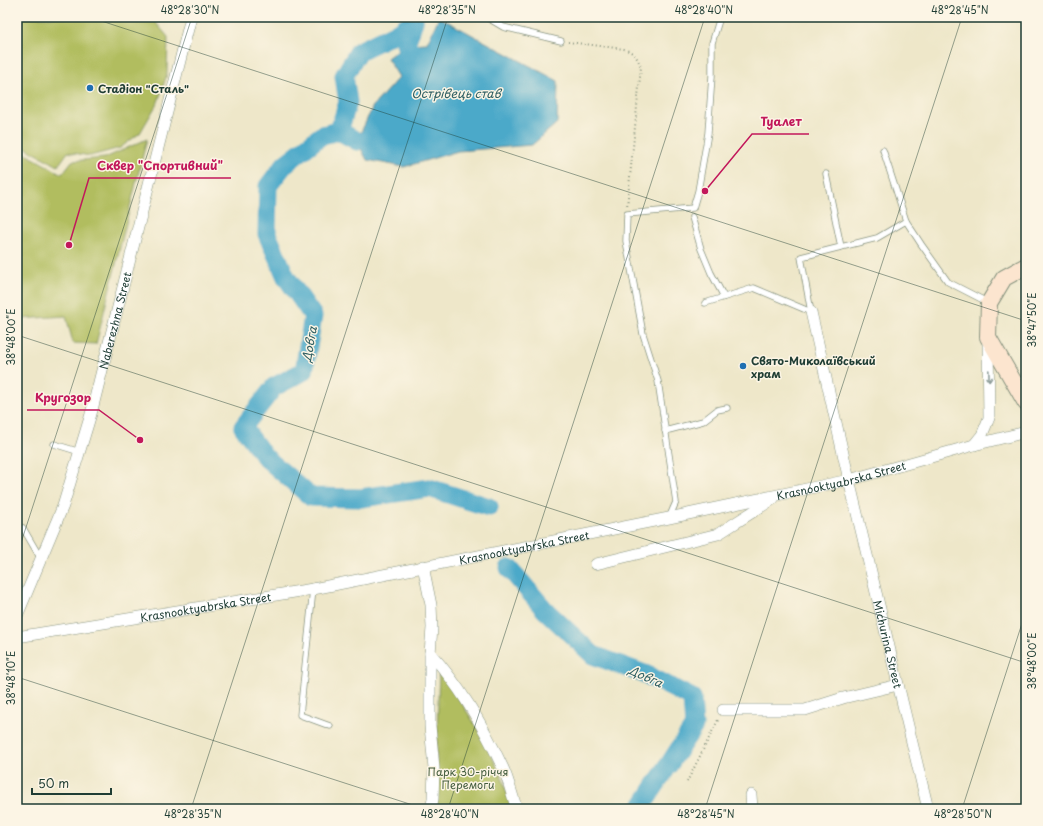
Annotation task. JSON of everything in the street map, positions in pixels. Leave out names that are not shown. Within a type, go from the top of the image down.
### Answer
[{"type":"street","name":"Naberezhna Street","points":[[17,616],[63,506],[80,452],[191,17]]},
{"type":"street","points":[[974,445],[982,435],[989,418],[989,303],[1004,278],[1026,266]]},
{"type":"street","name":"Michurina Street","points":[[811,312],[849,480],[928,809]]},
{"type":"street","points":[[988,336],[1026,402]]},
{"type":"street","name":"Krasnooktyabrska Street","points":[[17,637],[312,588],[669,518],[849,480],[1026,432]]},
{"type":"street","points":[[596,564],[718,534],[778,495]]},
{"type":"street","points":[[423,566],[431,606],[432,628],[430,654],[430,726],[434,768],[433,799],[431,809]]},
{"type":"street","points":[[430,654],[443,668],[459,690],[476,719],[503,769],[517,809]]},
{"type":"street","points":[[723,710],[805,710],[843,698],[898,685]]},
{"type":"street","points":[[751,795],[752,809]]},
{"type":"lane","points":[[486,17],[504,26],[561,41]]},
{"type":"lane","points":[[669,518],[676,502],[658,381],[643,334],[626,241],[627,214],[693,208],[698,192],[708,133],[712,76],[712,44],[720,17]]},
{"type":"lane","points":[[883,150],[906,222],[948,282],[989,303]]},
{"type":"lane","points":[[826,174],[841,247]]},
{"type":"lane","points":[[692,217],[701,249],[711,273],[724,297]]},
{"type":"lane","points":[[811,312],[801,257],[877,238],[906,222]]},
{"type":"lane","points":[[705,303],[754,288],[811,312]]},
{"type":"lane","points":[[666,431],[703,421],[717,410],[727,408]]},
{"type":"lane","points":[[54,444],[80,452]]},
{"type":"lane","points":[[23,528],[41,559]]},
{"type":"lane","points":[[312,588],[300,715],[330,726]]},
{"type":"path","points":[[561,41],[624,49],[637,57],[641,67],[627,214]]},
{"type":"path","points":[[687,782],[723,710]]},
{"type":"green space","name":"Стадіон \"Сталь\"","points":[[17,17],[151,17],[168,37],[167,74],[158,102],[140,133],[120,148],[90,156],[68,152],[58,166],[17,143]]},
{"type":"green space","points":[[147,139],[96,344],[73,343],[66,316],[21,319],[17,317],[17,149],[62,174],[72,161],[105,158]]},
{"type":"green space","name":"Парк 30-річчя Перемоги","points":[[439,667],[483,737],[502,777],[512,809],[435,809]]},
{"type":"water","name":"Острівець став","points":[[439,17],[558,81],[557,123],[532,145],[458,151],[404,167],[367,160],[357,141],[373,106],[399,77],[387,58],[406,44],[427,43]]},
{"type":"waterway","name":"Довга","points":[[414,17],[414,21],[396,33],[359,51],[344,76],[348,102],[339,131],[322,135],[285,164],[268,186],[267,234],[286,277],[313,316],[304,371],[274,387],[243,427],[265,457],[311,497],[361,498],[429,488],[489,507]]},
{"type":"waterway","points":[[406,44],[414,21]]},
{"type":"waterway","points":[[339,131],[357,141]]},
{"type":"waterway","name":"Довга","points":[[509,568],[545,610],[593,655],[647,675],[692,698],[694,726],[640,809]]},
{"type":"place","name":"Стадіон \"Сталь\"","points":[[90,88]]},
{"type":"place","name":"Туалет","points":[[705,191]]},
{"type":"place","name":"Сквер \"Спортивний\"","points":[[69,245]]},
{"type":"place","name":"Свято-Миколаївський храм","points":[[743,366]]},
{"type":"place","name":"Кругозор","points":[[140,440]]}]
